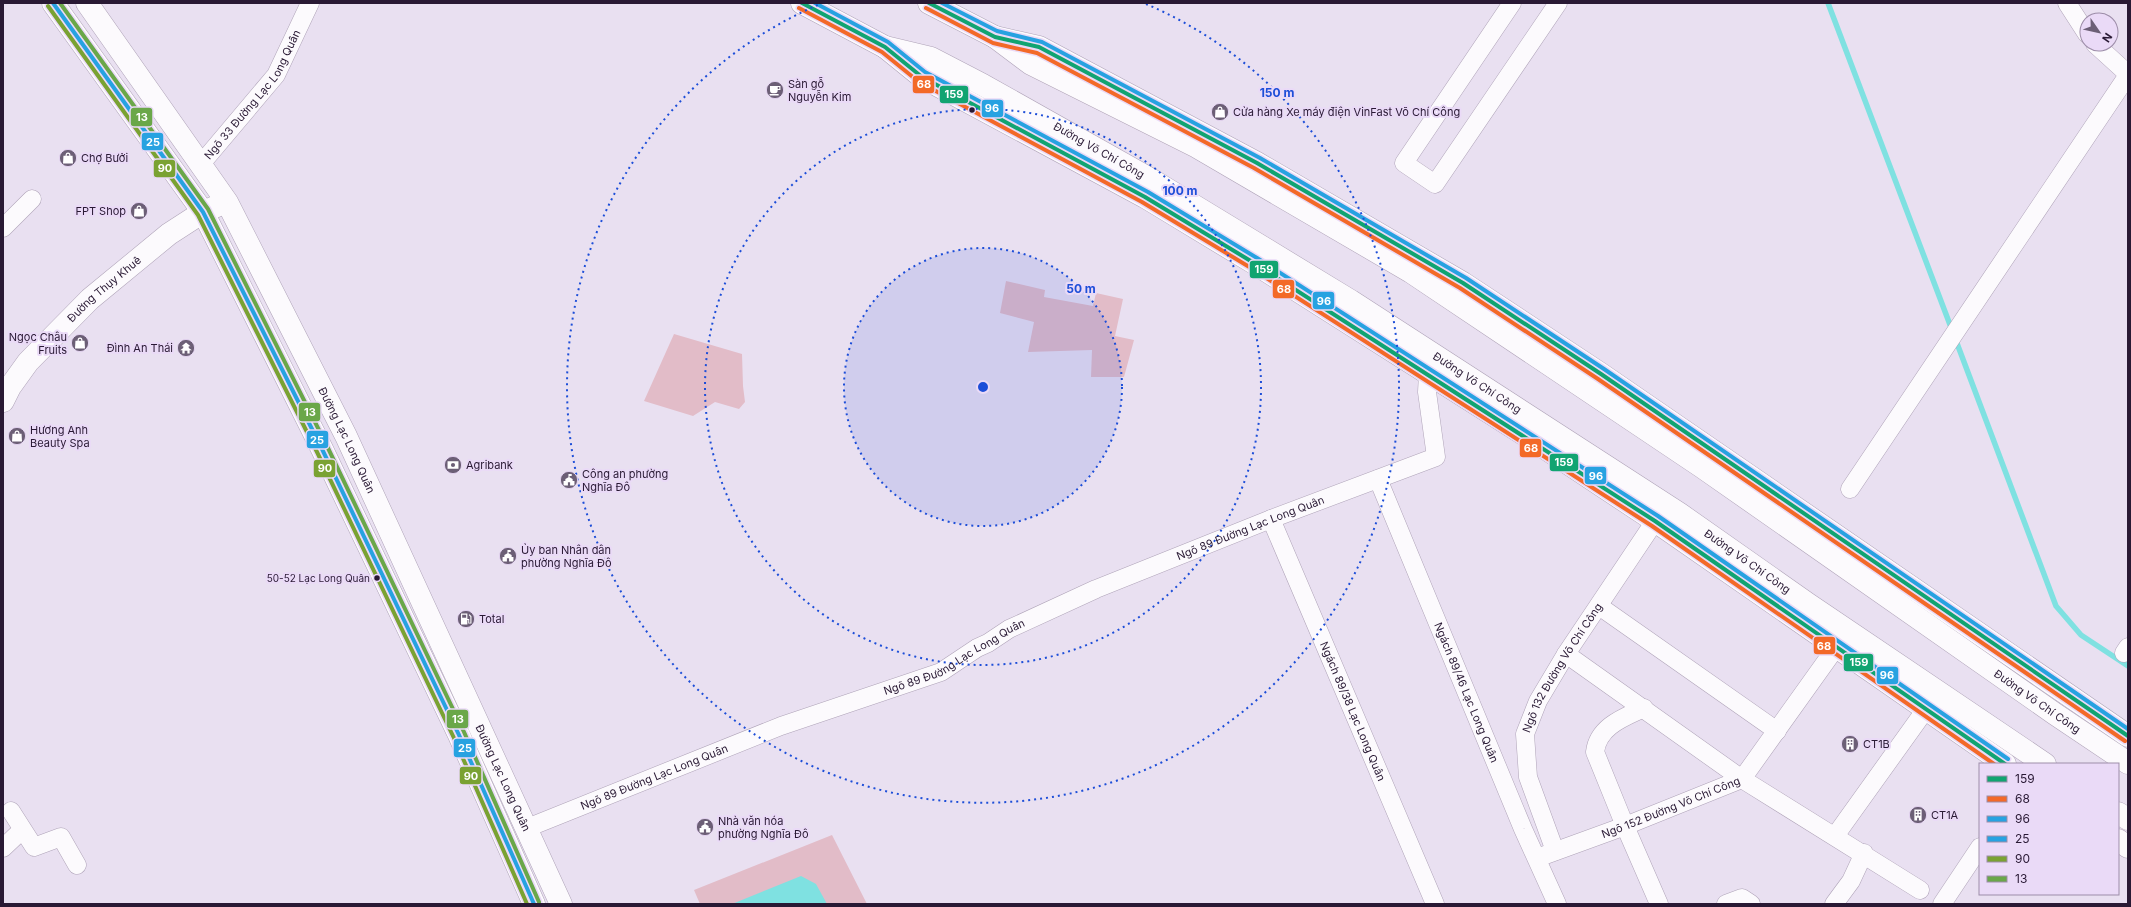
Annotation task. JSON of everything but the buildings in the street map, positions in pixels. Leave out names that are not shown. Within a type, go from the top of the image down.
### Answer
[{"type":"main road","name":"Đường Lạc Long Quân","points":[[53,3],[203,212],[322,449],[459,735],[534,904]]},
{"type":"main road","name":"Đường Lạc Long Quân","points":[[87,3],[227,202],[346,436],[527,828],[556,903]]},
{"type":"main road","name":"Đường Võ Chí Công","points":[[802,3],[885,47],[922,77],[1145,197],[1254,263],[1655,521],[2004,763]]},
{"type":"main road","name":"Đường Võ Chí Công","points":[[930,3],[995,37],[1031,64],[1197,147],[1411,272],[1702,467],[2055,714],[2128,763]]},
{"type":"main road","name":"Đường Võ Chí Công","points":[[995,37],[1039,47],[1257,163],[1463,283],[1608,378],[2128,736]]},
{"type":"main road","name":"Đường Võ Chí Công","points":[[885,47],[931,58],[983,85],[1152,180],[1351,301],[1680,514],[1808,604],[2044,763]]},
{"type":"main road","name":"Đường Thụy Khuê","points":[[3,401],[10,387],[28,362],[90,299],[163,239],[203,212],[227,202]]},
{"type":"main road","points":[[459,735],[480,726]]},
{"type":"main road","points":[[2119,814],[2128,819]]},
{"type":"main road","points":[[2119,841],[2128,847]]},
{"type":"street","name":"Ngõ 33 Đường Lạc Long Quân","points":[[201,164],[276,75],[310,3]]},
{"type":"street","points":[[1512,3],[1404,164],[1435,184],[1558,3]]},
{"type":"street","points":[[2067,3],[2079,22]]},
{"type":"street","points":[[1850,489],[2128,75],[2104,52]]},
{"type":"street","points":[[3,228],[32,199]]},
{"type":"street","name":"Ngõ 89 Đường Lạc Long Quân","points":[[527,828],[781,726],[942,672],[977,648],[1030,619],[1136,572],[1436,457],[1428,392],[1428,374]]},
{"type":"street","name":"Ngách 89/46 Lạc Long Quân","points":[[1378,479],[1523,829],[1557,904]]},
{"type":"street","name":"Ngách 89/38 Lạc Long Quân","points":[[1271,519],[1435,904]]},
{"type":"street","name":"Ngõ 132 Đường Võ Chí Công","points":[[1555,851],[1528,777],[1525,734],[1538,701],[1566,654],[1655,521]]},
{"type":"street","points":[[1599,606],[1777,731]]},
{"type":"street","name":"Ngõ 152 Đường Võ Chí Công","points":[[1536,858],[1625,826],[1742,779],[1837,646]]},
{"type":"street","points":[[1566,654],[1742,779],[1864,853],[1920,890]]},
{"type":"street","points":[[1644,708],[1614,722],[1601,735],[1596,747],[1596,755],[1659,904]]},
{"type":"street","points":[[1835,836],[1926,709]]},
{"type":"street","points":[[11,812],[34,847],[61,838],[77,866]]},
{"type":"street","points":[[3,848],[22,830]]},
{"type":"street","points":[[1942,904],[1979,848]]},
{"type":"street","points":[[1834,904],[1851,881],[1864,853]]},
{"type":"street","points":[[1726,904],[1742,898],[1751,904]]},
{"type":"shaded area","points":[[1006,281],[1045,290],[1044,297],[1093,306],[1096,293],[1123,299],[1115,336],[1134,340],[1124,377],[1091,377],[1092,350],[1028,352],[1034,322],[1000,313]]},
{"type":"shaded area","points":[[674,334],[742,354],[745,402],[739,409],[715,402],[693,416],[644,401]]},
{"type":"shaded area","points":[[832,835],[867,904],[700,904],[694,890]]},
{"type":"shaded area","points":[[801,876],[816,884],[827,904],[732,904]]},
{"type":"waterway","points":[[1828,3],[1952,330]]},
{"type":"waterway","points":[[1955,338],[2056,606],[2081,635],[2128,666]]},
{"type":"transit line","name":"25","points":[[53,3],[203,212],[322,449],[459,735],[534,904]]},
{"type":"transit line","name":"13","points":[[60,3],[208,209],[327,446],[464,732],[539,902]]},
{"type":"transit line","name":"159","points":[[802,3],[885,47],[922,77],[1145,197],[1254,263],[1655,521],[2004,763]]},
{"type":"transit line","name":"96","points":[[815,3],[888,42],[925,72],[1148,192],[1257,258],[1658,516],[2008,759]]},
{"type":"transit line","name":"159","points":[[929,3],[995,37],[1039,47],[1257,163],[1463,283],[1601,374],[2128,736]]},
{"type":"transit line","name":"96","points":[[942,3],[997,31],[1042,42],[1260,158],[1466,278],[1604,369],[2128,729]]},
{"type":"transit line","name":"90","points":[[48,6],[198,215],[317,452],[454,738],[527,904]]},
{"type":"transit line","name":"68","points":[[799,8],[882,52],[919,82],[1142,202],[1251,268],[1652,526],[1993,763]]},
{"type":"transit line","name":"68","points":[[926,8],[993,43],[1037,53],[1254,168],[1460,288],[1598,379],[2125,741]]},
{"type":"place","name":"Sàn gỗ Nguyễn Kim","points":[[775,90]]},
{"type":"place","name":"Cửa hàng Xe máy điện VinFast Võ Chí Công","points":[[1220,112]]},
{"type":"place","name":"Chợ Bưởi","points":[[68,158]]},
{"type":"place","name":"FPT Shop","points":[[139,211]]},
{"type":"place","name":"Ngọc Châu Fruits","points":[[80,343]]},
{"type":"place","name":"Đình An Thái","points":[[186,348]]},
{"type":"place","name":"Hương Anh Beauty Spa","points":[[17,436]]},
{"type":"place","name":"Agribank","points":[[453,465]]},
{"type":"place","name":"Công an phường Nghĩa Đô","points":[[569,480]]},
{"type":"place","name":"Ủy ban Nhân dân phường Nghĩa Đô","points":[[508,556]]},
{"type":"place","name":"50-52 Lạc Long Quân","points":[[377,578]]},
{"type":"place","name":"Total","points":[[466,619]]},
{"type":"place","name":"CT1B","points":[[1850,744]]},
{"type":"place","name":"CT1A","points":[[1918,815]]},
{"type":"place","name":"Nhà văn hóa phường Nghĩa Đô","points":[[705,827]]}]
